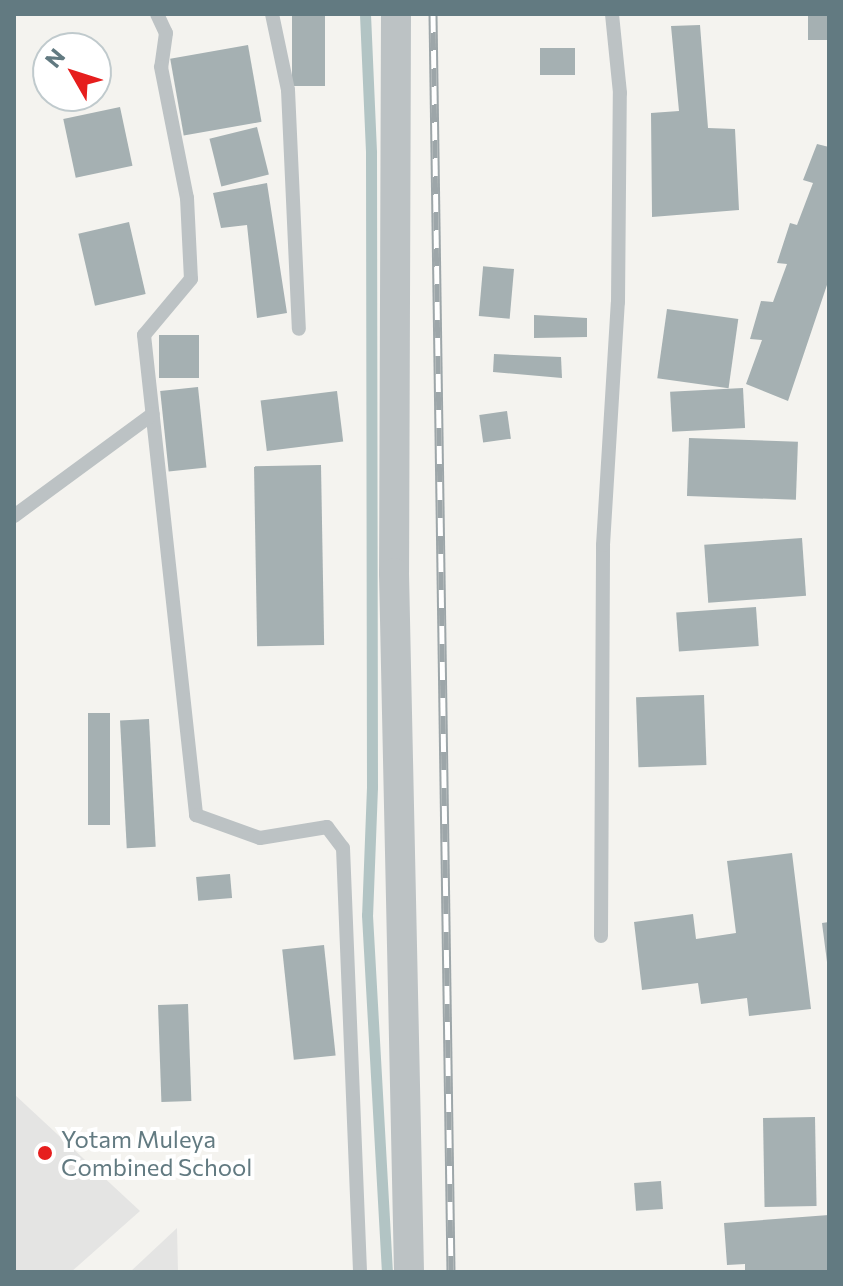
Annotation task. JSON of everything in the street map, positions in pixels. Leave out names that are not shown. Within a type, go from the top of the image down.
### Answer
[{"type":"street","points":[[396,14],[394,573],[409,1272]]},
{"type":"lane","points":[[157,14],[166,33],[161,67],[187,198],[191,279],[144,335],[196,815],[260,838],[327,827],[343,848],[360,1272]]},
{"type":"lane","points":[[272,14],[288,90],[299,329]]},
{"type":"lane","points":[[601,936],[603,545],[619,287],[620,93],[612,14]]},
{"type":"lane","points":[[14,516],[153,414]]},
{"type":"shaded area","name":"Yotam Muleya Combined School","points":[[14,1094],[140,1211],[71,1272],[14,1272]]},
{"type":"shaded area","points":[[177,1228],[178,1272],[130,1272]]},
{"type":"building","points":[[292,14],[325,14],[325,86],[292,86]]},
{"type":"building","points":[[808,14],[829,14],[829,40],[808,40]]},
{"type":"building","points":[[700,25],[708,128],[735,129],[739,210],[652,217],[651,113],[679,111],[671,26]]},
{"type":"building","points":[[248,45],[262,122],[184,136],[170,59]]},
{"type":"building","points":[[540,48],[575,48],[575,75],[540,75]]},
{"type":"building","points":[[120,107],[132,166],[76,178],[63,119],[112,112],[112,109]]},
{"type":"building","points":[[257,127],[269,175],[221,186],[209,139]]},
{"type":"building","points":[[817,144],[829,147],[829,279],[788,401],[746,384],[762,340],[750,339],[761,301],[773,302],[787,264],[777,263],[790,223],[797,225],[813,183],[803,180]]},
{"type":"building","points":[[267,183],[287,313],[257,318],[247,225],[221,228],[213,193]]},
{"type":"building","points":[[129,222],[146,294],[95,306],[78,234]]},
{"type":"building","points":[[483,266],[514,269],[510,319],[479,316]]},
{"type":"building","points":[[667,309],[738,319],[729,388],[657,378]]},
{"type":"building","points":[[534,315],[587,318],[587,337],[534,338]]},
{"type":"building","points":[[159,335],[199,335],[199,378],[159,378]]},
{"type":"building","points":[[494,354],[561,357],[562,378],[493,372]]},
{"type":"building","points":[[198,387],[206,468],[169,472],[160,391]]},
{"type":"building","points":[[743,388],[745,428],[672,432],[670,392]]},
{"type":"building","points":[[337,391],[343,442],[267,451],[261,400]]},
{"type":"building","points":[[507,411],[511,439],[483,443],[479,415]]},
{"type":"building","points":[[689,438],[798,442],[796,500],[687,496]]},
{"type":"building","points":[[321,465],[324,645],[257,646],[254,466]]},
{"type":"building","points":[[802,538],[806,596],[708,603],[704,545]]},
{"type":"building","points":[[756,607],[759,646],[679,651],[676,613]]},
{"type":"building","points":[[704,695],[706,765],[638,767],[636,697]]},
{"type":"building","points":[[88,713],[110,713],[110,825],[88,825]]},
{"type":"building","points":[[149,719],[156,847],[127,848],[120,721]]},
{"type":"building","points":[[792,853],[811,1009],[749,1016],[747,998],[701,1004],[698,983],[642,990],[634,922],[693,914],[696,939],[736,933],[727,861]]},
{"type":"building","points":[[230,874],[232,898],[198,901],[196,877]]},
{"type":"building","points":[[829,922],[829,962],[827,962],[822,923]]},
{"type":"building","points":[[324,945],[336,1055],[294,1060],[282,949]]},
{"type":"building","points":[[188,1004],[191,1101],[161,1102],[158,1005]]},
{"type":"building","points":[[815,1117],[817,1206],[765,1207],[763,1118]]},
{"type":"building","points":[[661,1181],[663,1209],[636,1211],[634,1183]]},
{"type":"building","points":[[829,1215],[829,1272],[745,1272],[745,1264],[727,1265],[724,1223]]},
{"type":"waterway","points":[[365,14],[371,153],[372,787],[367,915],[387,1272]]},
{"type":"railway","points":[[433,14],[451,1272]]},
{"type":"place","name":"Yotam Muleya Combined School","points":[[45,1153]]}]
